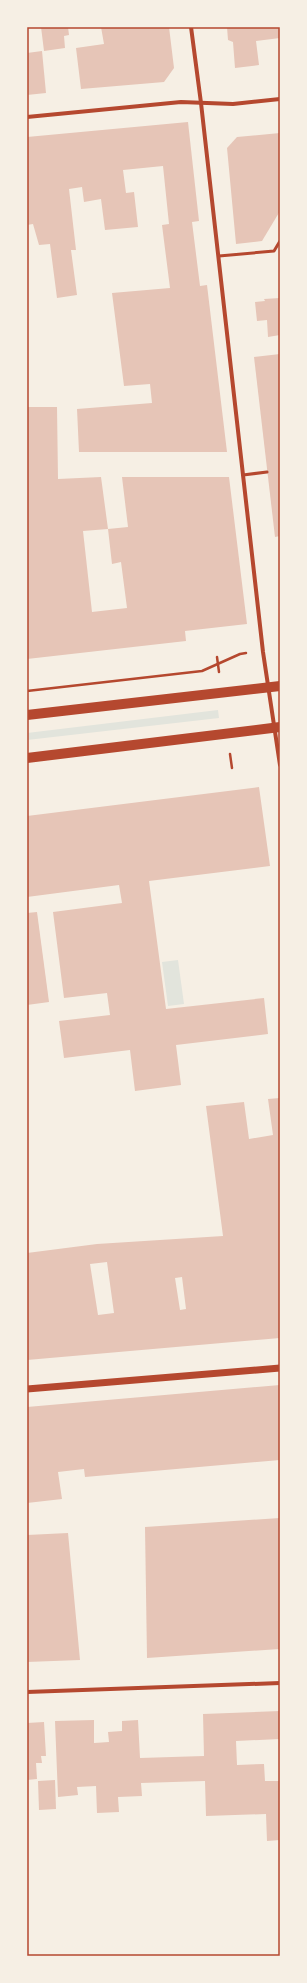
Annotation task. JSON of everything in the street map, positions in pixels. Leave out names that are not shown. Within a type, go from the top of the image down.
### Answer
[{"type":"main road","points":[[27,715],[280,686]]},
{"type":"main road","points":[[27,758],[277,728]]},
{"type":"street","points":[[191,27],[219,256],[263,652],[268,687],[277,728],[280,765]]},
{"type":"street","points":[[27,117],[180,102],[233,104],[280,99]]},
{"type":"street","points":[[27,1389],[280,1368]]},
{"type":"street","points":[[27,1692],[280,1683]]},
{"type":"lane","points":[[219,256],[274,251],[280,242]]},
{"type":"lane","points":[[243,475],[267,472]]},
{"type":"path","points":[[27,691],[202,671],[240,654],[263,652]]},
{"type":"shaded area","points":[[218,710],[219,718],[27,740],[27,733]]},
{"type":"shaded area","points":[[178,960],[184,1004],[168,1006],[162,962]]},
{"type":"building","points":[[41,27],[68,27],[69,35],[64,36],[65,48],[44,51]]},
{"type":"building","points":[[101,27],[169,27],[174,68],[164,82],[81,89],[76,48],[104,44]]},
{"type":"building","points":[[227,27],[280,27],[280,38],[256,41],[259,65],[235,68],[233,42],[228,40]]},
{"type":"building","points":[[42,51],[46,93],[27,95],[27,53]]},
{"type":"building","points":[[188,122],[199,221],[192,222],[200,286],[207,285],[227,452],[79,452],[77,409],[152,403],[150,384],[124,386],[112,293],[170,288],[162,225],[169,224],[163,166],[123,170],[126,193],[134,192],[138,227],[105,230],[101,199],[84,202],[82,187],[69,189],[76,250],[71,250],[77,295],[57,298],[50,244],[39,245],[33,224],[27,225],[27,137]]},
{"type":"building","points":[[280,133],[280,211],[262,241],[236,244],[227,148],[237,137]]},
{"type":"building","points":[[280,298],[280,335],[268,337],[267,320],[257,321],[255,302],[265,301],[264,299]]},
{"type":"building","points":[[280,354],[280,536],[275,537],[254,357]]},
{"type":"building","points":[[27,407],[57,407],[58,479],[101,477],[108,529],[128,527],[122,477],[229,477],[247,624],[185,631],[186,641],[27,659]],"holes":[[[108,529],[112,564],[121,562],[127,608],[92,612],[83,531]]]},
{"type":"building","points":[[259,787],[270,866],[149,881],[166,1009],[264,998],[268,1034],[176,1045],[181,1085],[135,1091],[130,1050],[64,1058],[59,1021],[110,1015],[107,993],[64,998],[53,912],[122,903],[119,885],[27,897],[27,816]]},
{"type":"building","points":[[37,912],[49,1002],[27,1005],[27,913]]},
{"type":"building","points":[[280,1098],[280,1338],[27,1360],[27,1253],[97,1244],[223,1236],[206,1106],[244,1102],[249,1139],[273,1135],[268,1099]],"holes":[[[107,1262],[114,1313],[98,1315],[90,1264]],[[182,1277],[186,1309],[180,1310],[175,1278]]]},
{"type":"building","points":[[280,1385],[280,1460],[85,1477],[84,1469],[58,1472],[62,1499],[27,1503],[27,1407]]},
{"type":"building","points":[[280,1518],[280,1649],[147,1658],[145,1527]]},
{"type":"building","points":[[68,1533],[80,1660],[27,1662],[27,1535]]},
{"type":"building","points":[[280,1711],[280,1739],[236,1741],[237,1765],[264,1764],[265,1781],[280,1781],[280,1840],[267,1841],[266,1814],[206,1816],[205,1781],[141,1783],[142,1796],[118,1797],[119,1812],[97,1813],[96,1786],[77,1787],[78,1795],[58,1797],[55,1721],[94,1720],[94,1743],[109,1742],[108,1732],[122,1731],[122,1721],[138,1720],[140,1758],[204,1756],[203,1714]]},
{"type":"building","points":[[44,1722],[46,1756],[41,1756],[42,1763],[36,1763],[37,1779],[27,1780],[27,1723]]},
{"type":"building","points":[[55,1780],[56,1809],[39,1810],[38,1781]]}]
